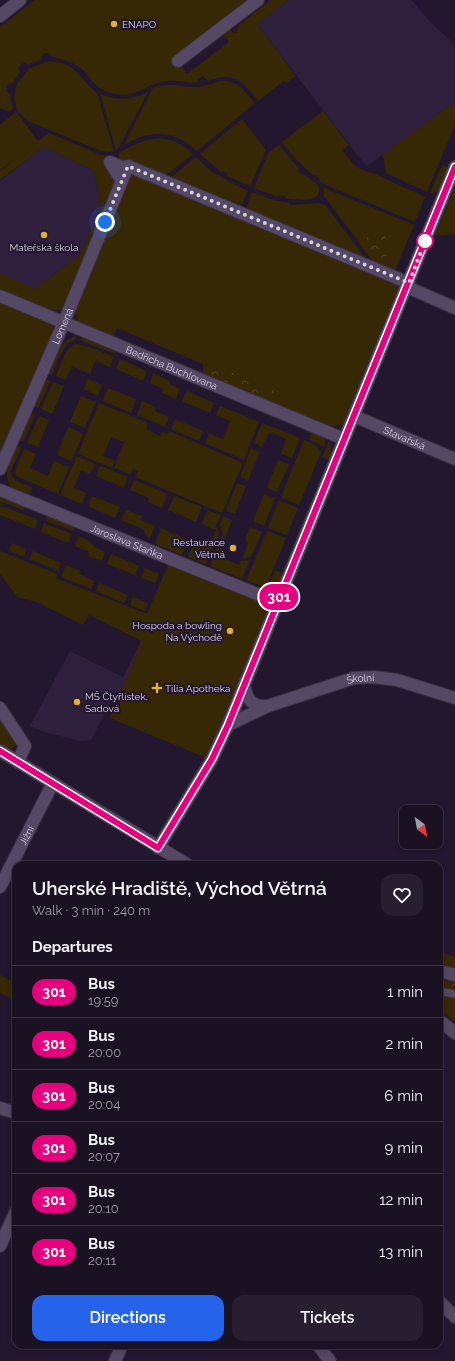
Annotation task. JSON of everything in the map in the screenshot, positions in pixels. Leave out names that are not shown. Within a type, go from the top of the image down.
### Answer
[{"type":"street","points":[[0,16],[20,0]]},
{"type":"street","points":[[178,61],[258,0]]},
{"type":"street","points":[[122,181],[110,162],[127,169],[128,166],[164,180],[408,285],[455,308]]},
{"type":"street","points":[[158,848],[212,759],[228,725],[455,167]]},
{"type":"street","name":"Lomená","points":[[0,469],[64,322],[127,169]]},
{"type":"street","name":"Bedřicha Buchlovana","points":[[0,296],[344,439]]},
{"type":"street","name":"Stavařská","points":[[354,416],[455,459]]},
{"type":"street","name":"Jaroslava Staňka","points":[[0,490],[277,602]]},
{"type":"street","name":"Školní","points":[[228,725],[268,706],[342,681],[362,677],[398,680],[455,698]]},
{"type":"street","points":[[244,685],[246,694],[250,701],[258,706],[268,706]]},
{"type":"street","points":[[0,708],[25,746],[18,762]]},
{"type":"street","points":[[0,751],[181,861]]},
{"type":"street","name":"Jižní","points":[[13,861],[53,783]]},
{"type":"street","name":"Jižní","points":[[0,887],[12,863]]},
{"type":"street","points":[[443,972],[455,975]]},
{"type":"street","points":[[443,1023],[455,1033]]},
{"type":"street","points":[[0,1108],[12,1112]]},
{"type":"street","points":[[0,1246],[12,1220]]},
{"type":"street","points":[[443,1305],[455,1317]]},
{"type":"street","points":[[115,1361],[120,1349]]},
{"type":"street","points":[[321,1349],[330,1361]]},
{"type":"lane","points":[[443,992],[455,994]]},
{"type":"shaded area","points":[[288,0],[412,0],[429,21],[449,39],[455,47],[455,102],[367,166],[257,24]]},
{"type":"shaded area","name":"Mateřská škola","points":[[44,147],[94,171],[101,205],[80,255],[35,289],[0,273],[0,181]]},
{"type":"shaded area","points":[[148,627],[214,742],[112,700],[91,740],[80,741],[45,732],[30,726],[70,651],[123,677]]},
{"type":"green space","points":[[35,0],[251,0],[177,61],[187,74],[229,42],[222,33],[229,28],[232,32],[236,33],[239,25],[271,0],[288,0],[257,24],[296,76],[286,83],[284,81],[258,101],[242,83],[237,80],[225,77],[208,81],[203,76],[198,79],[197,83],[174,80],[160,82],[134,93],[119,95],[101,89],[83,70],[76,65],[52,57],[51,54],[46,53],[43,54],[41,59],[28,65],[25,63],[21,64],[18,69],[20,72],[12,84],[6,86],[6,91],[10,94],[13,109],[10,112],[0,108],[0,27]]},
{"type":"green space","points":[[46,62],[56,62],[70,67],[76,71],[97,93],[114,151],[101,151],[30,122],[18,111],[14,98],[17,84],[29,69]]},
{"type":"green space","points":[[221,81],[237,84],[255,103],[197,151],[180,139],[162,134],[143,136],[124,145],[153,88],[165,85],[200,87]]},
{"type":"green space","points":[[148,92],[116,150],[100,94],[112,98],[124,99],[136,97]]},
{"type":"green space","points":[[455,102],[455,125],[427,192],[387,173],[382,155]]},
{"type":"green space","points":[[323,111],[349,145],[342,150],[354,165],[425,197],[415,222],[321,183],[319,180],[320,179],[315,175],[314,176],[301,164],[282,142]]},
{"type":"green space","points":[[16,112],[38,141],[49,133],[101,155],[112,156],[108,166],[115,180],[114,186],[66,306],[59,310],[44,309],[0,290],[0,273],[35,289],[80,255],[101,205],[99,193],[94,171],[44,147],[0,180],[0,171],[18,157],[0,170],[0,125]]},
{"type":"green space","points":[[242,119],[266,150],[250,186],[227,176],[228,174],[223,171],[221,172],[200,154]]},
{"type":"green space","points":[[159,138],[178,143],[193,154],[166,175],[120,160],[118,154],[128,148],[137,143]]},
{"type":"green space","points":[[279,145],[299,169],[298,171],[319,186],[319,193],[312,199],[304,200],[285,198],[285,196],[279,195],[278,197],[254,188],[268,153]]},
{"type":"green space","points":[[196,157],[214,174],[215,173],[248,191],[242,204],[236,204],[174,178],[173,176],[175,174]]},
{"type":"green space","points":[[442,165],[449,168],[445,180],[438,191],[430,193]]},
{"type":"green space","points":[[136,170],[401,286],[347,420],[340,425],[330,427],[203,375],[203,364],[117,328],[113,337],[79,323],[75,312],[132,174]]},
{"type":"green space","points":[[455,187],[455,234],[435,236]]},
{"type":"green space","points":[[324,188],[414,225],[394,273],[377,266],[323,195]]},
{"type":"green space","points":[[252,192],[273,200],[289,203],[290,205],[320,203],[325,205],[367,260],[347,253],[246,208]]},
{"type":"green space","points":[[369,235],[384,235],[390,243],[391,249],[385,258],[373,261],[362,247],[361,243]]},
{"type":"green space","points":[[0,296],[54,318],[53,330],[0,452]]},
{"type":"green space","points":[[77,336],[64,349],[52,375],[48,373],[58,350],[66,341]]},
{"type":"green space","points":[[83,336],[117,350],[115,354],[81,341]]},
{"type":"green space","points":[[78,344],[114,357],[110,367],[95,361],[90,374],[72,366],[66,380],[56,376],[66,352],[73,345]]},
{"type":"green space","points":[[120,359],[147,371],[143,381],[116,369]]},
{"type":"green space","points":[[213,366],[224,372],[241,374],[254,386],[269,385],[275,392],[275,402],[266,401],[203,375],[205,367]]},
{"type":"green space","points":[[153,373],[168,380],[170,384],[180,389],[176,399],[162,393],[163,389],[150,383]]},
{"type":"green space","points":[[46,379],[50,381],[38,408],[34,406]]},
{"type":"green space","points":[[88,379],[102,385],[98,396],[84,389]]},
{"type":"green space","points":[[53,382],[64,386],[52,414],[41,409]]},
{"type":"green space","points":[[108,388],[136,399],[131,413],[103,401]]},
{"type":"green space","points":[[187,391],[214,403],[210,413],[182,401]]},
{"type":"green space","points":[[81,396],[96,402],[85,428],[70,422]]},
{"type":"green space","points":[[142,401],[156,407],[155,411],[169,417],[165,427],[137,415]]},
{"type":"green space","points":[[99,403],[148,423],[146,429],[160,436],[162,432],[168,434],[169,431],[243,463],[222,513],[135,477],[138,471],[133,469],[130,475],[114,468],[124,442],[111,437],[103,456],[115,461],[112,468],[78,454]]},
{"type":"green space","points":[[220,406],[259,422],[244,460],[205,443],[209,433],[223,439],[230,421],[216,415]]},
{"type":"green space","points":[[31,413],[35,415],[23,442],[19,440]]},
{"type":"green space","points":[[39,416],[49,420],[38,447],[27,443]]},
{"type":"green space","points":[[175,419],[203,431],[199,441],[171,429]]},
{"type":"green space","points":[[262,423],[300,438],[292,458],[281,454],[286,439],[269,432],[262,447],[254,443]]},
{"type":"green space","points":[[68,427],[83,434],[72,461],[57,455]]},
{"type":"green space","points":[[312,431],[326,439],[323,448],[319,444],[309,439]]},
{"type":"green space","points":[[304,440],[317,446],[321,452],[299,505],[281,497]]},
{"type":"green space","points":[[329,441],[332,450],[330,460],[322,457]]},
{"type":"green space","points":[[17,446],[21,448],[11,470],[11,474],[18,482],[32,487],[29,496],[14,489],[8,480],[8,468]]},
{"type":"green space","points":[[251,448],[260,452],[248,481],[240,477]]},
{"type":"green space","points":[[24,449],[36,454],[30,468],[48,476],[54,461],[69,467],[58,494],[16,476],[15,471]]},
{"type":"green space","points":[[77,456],[95,464],[90,474],[81,470],[74,488],[86,493],[82,504],[60,495]]},
{"type":"green space","points":[[278,460],[289,464],[277,492],[267,488]]},
{"type":"green space","points":[[100,466],[128,477],[124,488],[96,476]]},
{"type":"green space","points":[[134,480],[168,494],[162,508],[148,502],[149,498],[130,490]]},
{"type":"green space","points":[[237,483],[246,486],[235,514],[226,511]]},
{"type":"green space","points":[[264,494],[275,498],[264,526],[253,521]]},
{"type":"green space","points":[[92,496],[120,507],[115,518],[88,506]]},
{"type":"green space","points":[[174,496],[202,507],[196,522],[168,510]]},
{"type":"green space","points":[[0,498],[25,506],[23,510],[5,503],[0,503]]},
{"type":"green space","points":[[279,500],[298,508],[287,535],[268,528]]},
{"type":"green space","points":[[0,506],[38,520],[35,529],[0,515]]},
{"type":"green space","points":[[126,510],[142,516],[140,520],[155,526],[149,540],[143,529],[121,520]]},
{"type":"green space","points":[[207,510],[221,515],[216,526],[219,533],[206,564],[188,557],[194,542],[209,548],[216,530],[202,524]]},
{"type":"green space","points":[[47,516],[75,527],[73,531],[45,520]]},
{"type":"green space","points":[[223,516],[232,520],[218,556],[239,565],[241,561],[250,560],[242,579],[210,566],[223,534],[220,525]]},
{"type":"green space","points":[[44,523],[72,534],[68,543],[41,532]]},
{"type":"green space","points":[[250,527],[262,532],[251,557],[242,559],[248,543],[245,541]]},
{"type":"green space","points":[[161,528],[188,540],[182,555],[155,544]]},
{"type":"green space","points":[[267,531],[286,538],[266,587],[246,581]]},
{"type":"green space","points":[[79,536],[88,540],[95,547],[105,552],[102,561],[88,556],[89,552],[75,546]]},
{"type":"green space","points":[[12,543],[27,549],[24,557],[9,551]]},
{"type":"green space","points":[[0,551],[57,574],[56,578],[63,581],[147,614],[168,565],[264,602],[269,611],[211,760],[110,718],[142,641],[89,615],[83,625],[37,602],[17,597],[0,574]]},
{"type":"green space","points":[[33,551],[61,563],[58,571],[29,559]]},
{"type":"green space","points":[[111,554],[139,566],[135,575],[107,564]]},
{"type":"green space","points":[[66,565],[81,571],[79,574],[94,581],[91,589],[61,577]]},
{"type":"green space","points":[[145,568],[159,574],[156,583],[141,578]]},
{"type":"green space","points":[[275,570],[284,574],[276,586],[268,590]]},
{"type":"green space","points":[[99,583],[128,595],[124,603],[96,591]]},
{"type":"green space","points":[[133,597],[148,603],[145,611],[130,605]]},
{"type":"green space","points":[[0,714],[18,744],[9,750],[0,745]]},
{"type":"green space","points":[[443,952],[455,957],[455,973],[443,970]]},
{"type":"green space","points":[[0,975],[12,981],[12,999],[0,993]]},
{"type":"green space","points":[[443,975],[455,978],[455,1022],[443,1012]]},
{"type":"green space","points":[[443,975],[455,979],[455,991],[443,989]]},
{"type":"bus line","name":"301","points":[[0,751],[158,848],[212,759],[228,725],[282,589],[409,283],[455,167]]},
{"type":"place","name":"ENAPO","points":[[114,24]]},
{"type":"place","name":"Mateřská škola","points":[[44,235]]},
{"type":"place","name":"Restaurace Větrná","points":[[233,548]]},
{"type":"place","name":"Hospoda a bowling Na Východě","points":[[230,631]]},
{"type":"place","name":"Tilia Apotheka","points":[[157,688]]},
{"type":"place","name":"MŠ Čtyřlístek, Sadová","points":[[77,702]]},
{"type":"route","points":[[105,222],[128,166],[409,283],[425,241]]}]
